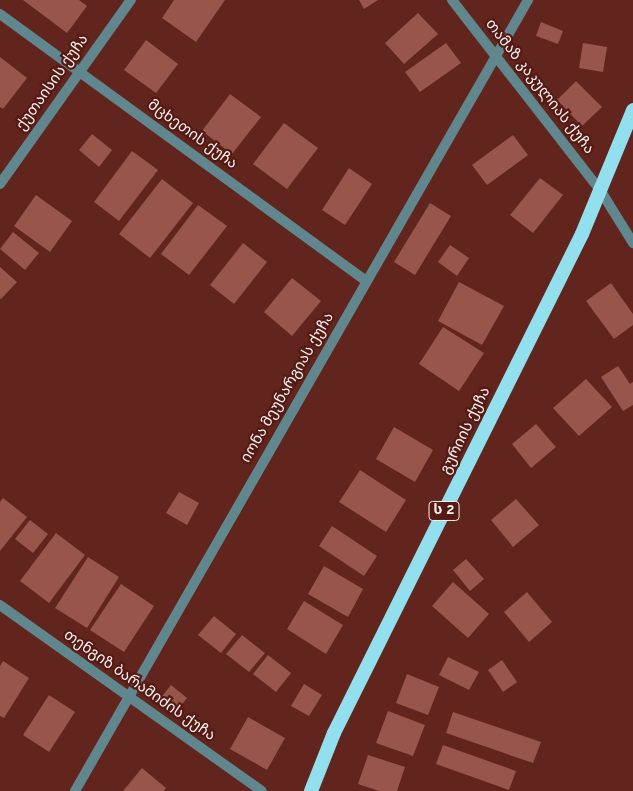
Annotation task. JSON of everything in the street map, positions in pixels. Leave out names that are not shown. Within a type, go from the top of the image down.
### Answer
[{"type":"highway","name":"გურიის ქუჩა","points":[[311,791],[334,734],[602,193],[633,110]]},
{"type":"street","name":"ქუთაისის ქუჩა","points":[[0,184],[131,0]]},
{"type":"street","name":"თამაზ კაკულიას ქუჩა","points":[[452,0],[602,193],[633,244]]},
{"type":"street","name":"იონა მეუნარგიას ქუჩა","points":[[75,791],[528,0]]},
{"type":"street","name":"მცხეთის ქუჩა","points":[[0,14],[366,281]]},
{"type":"street","name":"თენგიზ ბარამიძის ქუჩა","points":[[0,606],[262,791]]},
{"type":"building","points":[[23,0],[79,0],[87,6],[67,33]]},
{"type":"building","points":[[174,0],[225,0],[196,42],[162,18]]},
{"type":"building","points":[[359,0],[378,0],[364,9]]},
{"type":"building","points":[[418,13],[438,34],[404,64],[385,43]]},
{"type":"building","points":[[541,22],[563,31],[558,44],[536,36]]},
{"type":"building","points":[[146,40],[178,64],[156,93],[124,70]]},
{"type":"building","points":[[446,43],[461,63],[420,92],[405,72]]},
{"type":"building","points":[[583,43],[607,47],[603,72],[579,68]]},
{"type":"building","points":[[0,57],[27,78],[3,109],[0,107]]},
{"type":"building","points":[[576,81],[602,107],[582,126],[557,100]]},
{"type":"building","points":[[230,94],[261,117],[232,154],[202,131]]},
{"type":"building","points":[[284,123],[318,148],[287,189],[253,164]]},
{"type":"building","points":[[92,134],[112,150],[99,167],[79,150]]},
{"type":"building","points":[[513,135],[528,155],[487,185],[472,165]]},
{"type":"building","points":[[132,151],[158,170],[119,221],[94,202]]},
{"type":"building","points":[[349,168],[372,184],[345,225],[322,210]]},
{"type":"building","points":[[540,178],[563,195],[533,233],[510,215]]},
{"type":"building","points":[[162,179],[193,203],[150,258],[119,234]]},
{"type":"building","points":[[36,195],[72,221],[50,252],[14,226]]},
{"type":"building","points":[[430,203],[451,216],[415,275],[394,262]]},
{"type":"building","points":[[198,205],[227,226],[189,275],[161,254]]},
{"type":"building","points":[[13,232],[39,253],[25,270],[0,249]]},
{"type":"building","points":[[243,243],[267,262],[234,304],[210,285]]},
{"type":"building","points":[[450,245],[469,258],[457,276],[438,262]]},
{"type":"building","points":[[0,267],[17,282],[1,299],[0,298]]},
{"type":"building","points":[[292,278],[321,301],[292,336],[264,312]]},
{"type":"building","points":[[459,282],[504,306],[482,345],[438,321]]},
{"type":"building","points":[[611,283],[633,314],[633,325],[614,339],[586,301]]},
{"type":"building","points":[[443,327],[484,353],[459,391],[419,364]]},
{"type":"building","points":[[618,366],[630,384],[633,382],[633,405],[623,411],[601,377]]},
{"type":"building","points":[[586,379],[612,407],[579,436],[553,408]]},
{"type":"building","points":[[536,424],[556,447],[531,468],[512,444]]},
{"type":"building","points":[[394,427],[433,450],[415,482],[376,459]]},
{"type":"building","points":[[360,470],[406,500],[386,532],[339,502]]},
{"type":"building","points":[[179,492],[199,503],[187,525],[166,513]]},
{"type":"building","points":[[3,498],[27,517],[0,551],[0,502]]},
{"type":"building","points":[[516,499],[539,525],[513,547],[491,520]]},
{"type":"building","points":[[30,520],[48,534],[33,553],[15,539]]},
{"type":"building","points":[[332,526],[377,556],[364,576],[319,546]]},
{"type":"building","points":[[56,533],[85,555],[49,603],[20,581]]},
{"type":"building","points":[[88,557],[119,577],[87,628],[55,608]]},
{"type":"building","points":[[466,559],[484,579],[470,591],[453,570]]},
{"type":"building","points":[[324,566],[363,589],[348,617],[308,594]]},
{"type":"building","points":[[453,582],[489,614],[468,638],[432,606]]},
{"type":"building","points":[[121,584],[154,606],[124,652],[90,630]]},
{"type":"building","points":[[527,592],[552,622],[529,642],[504,612]]},
{"type":"building","points":[[304,601],[343,625],[326,654],[287,629]]},
{"type":"building","points":[[214,616],[236,634],[221,653],[198,635]]},
{"type":"building","points":[[242,635],[265,653],[249,672],[226,654]]},
{"type":"building","points":[[268,655],[291,673],[276,692],[253,674]]},
{"type":"building","points":[[448,657],[479,672],[469,690],[439,675]]},
{"type":"building","points":[[502,660],[517,682],[503,692],[488,670]]},
{"type":"building","points":[[3,661],[29,678],[4,718],[0,716],[0,666]]},
{"type":"building","points":[[407,674],[439,687],[428,715],[396,703]]},
{"type":"building","points":[[304,684],[322,695],[309,716],[291,706]]},
{"type":"building","points":[[171,685],[187,698],[176,712],[160,699]]},
{"type":"building","points":[[49,695],[75,712],[49,752],[23,735]]},
{"type":"building","points":[[388,711],[425,725],[413,756],[376,743]]},
{"type":"building","points":[[453,712],[541,742],[533,763],[446,733]]},
{"type":"building","points":[[248,717],[285,738],[267,770],[230,749]]},
{"type":"building","points":[[443,745],[516,771],[509,790],[436,764]]},
{"type":"building","points":[[368,755],[405,767],[397,791],[379,791],[358,784]]},
{"type":"building","points":[[142,768],[166,788],[164,791],[123,791]]}]
